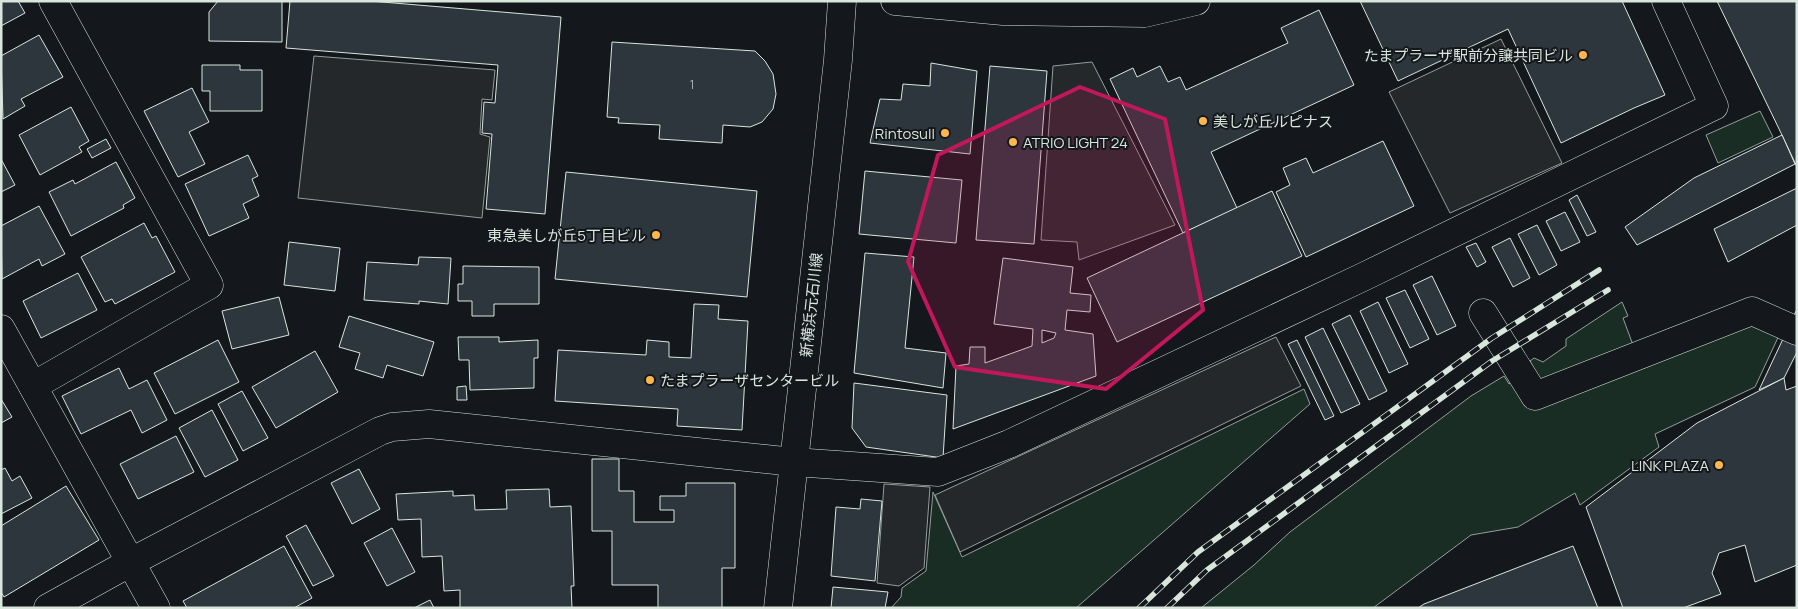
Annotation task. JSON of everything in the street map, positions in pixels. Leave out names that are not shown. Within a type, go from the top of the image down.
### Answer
[{"type":"street","points":[[33,386],[209,285],[53,1]]},
{"type":"street","name":"新横浜元石川線","points":[[778,608],[838,60],[842,1]]},
{"type":"street","points":[[895,1],[1004,11],[1145,13],[1196,1]]},
{"type":"street","points":[[48,608],[131,562],[371,436],[392,427],[429,424],[794,462],[938,472],[1009,444],[1363,277],[1714,106],[1666,1]]},
{"type":"street","points":[[1483,313],[1535,396],[1752,311],[1797,331]]},
{"type":"street","points":[[1,329],[156,608]]},
{"type":"highlighted area","points":[[1080,87],[1165,119],[1203,310],[1106,389],[955,367],[908,262],[938,155]]},
{"type":"green space","points":[[1760,111],[1773,137],[1718,163],[1706,135]]},
{"type":"green space","points":[[1622,302],[1628,316],[1623,318],[1633,345],[1540,380],[1530,361],[1534,358],[1543,362],[1566,346],[1566,339]]},
{"type":"green space","points":[[1752,319],[1781,331],[1755,387],[1655,434],[1659,447],[1580,505],[1575,493],[1518,527],[1471,535],[1373,608],[1201,608],[1254,565],[1290,532],[1471,396],[1504,376],[1509,384],[1513,381],[1530,404]]},
{"type":"green space","points":[[1304,389],[1310,404],[1076,608],[891,608],[901,597],[902,588],[926,571],[933,492],[962,557]]},
{"type":"shaded area","points":[[1501,39],[1562,163],[1450,213],[1389,92]]},
{"type":"shaded area","points":[[314,56],[495,70],[492,100],[482,99],[480,134],[490,137],[482,218],[298,198]]},
{"type":"shaded area","points":[[1092,62],[1175,225],[1079,260],[1077,242],[1041,240],[1053,66]]},
{"type":"shaded area","points":[[1276,337],[1301,386],[960,552],[935,495]]},
{"type":"shaded area","points":[[884,484],[930,487],[924,568],[899,586],[877,583]]},
{"type":"building","points":[[1,1],[18,1],[25,13],[1,26]]},
{"type":"building","points":[[218,1],[282,1],[282,42],[209,41],[209,12]]},
{"type":"building","points":[[290,1],[370,1],[561,17],[545,214],[486,209],[492,134],[482,133],[484,102],[495,103],[498,65],[286,48]]},
{"type":"building","name":"たまプラーザ駅前分譲共同ビル","points":[[1360,1],[1622,1],[1665,95],[1561,143],[1508,29],[1398,81]]},
{"type":"building","points":[[1717,1],[1797,1],[1797,167],[1782,135]]},
{"type":"building","name":"美しが丘ルピナス","points":[[1319,10],[1354,85],[1211,152],[1237,208],[1183,233],[1110,79],[1133,68],[1137,77],[1160,66],[1168,82],[1180,77],[1186,90],[1288,43],[1281,28]]},
{"type":"building","points":[[39,35],[63,77],[21,99],[25,106],[3,119],[1,56]]},
{"type":"building","points":[[612,42],[755,51],[765,61],[773,74],[776,94],[773,109],[762,122],[750,127],[723,125],[722,143],[659,139],[660,125],[618,123],[619,118],[607,117]]},
{"type":"building","points":[[931,63],[977,71],[970,154],[870,143],[880,99],[901,100],[903,84],[930,86]]},
{"type":"building","points":[[202,65],[240,65],[240,70],[262,70],[262,111],[210,111],[210,91],[202,91]]},
{"type":"building","points":[[990,66],[1047,71],[1034,244],[976,240]]},
{"type":"building","points":[[192,88],[209,122],[189,132],[205,164],[178,177],[144,111]]},
{"type":"building","points":[[71,107],[89,141],[79,147],[82,152],[40,175],[19,135]]},
{"type":"building","points":[[1782,135],[1795,164],[1637,245],[1625,227],[1694,178]]},
{"type":"building","points":[[106,139],[111,148],[92,158],[87,149]]},
{"type":"building","points":[[1383,141],[1414,206],[1306,257],[1276,192],[1290,185],[1283,168],[1306,158],[1313,173]]},
{"type":"building","points":[[248,155],[258,176],[252,179],[259,196],[243,204],[249,218],[209,236],[185,184]]},
{"type":"building","points":[[1,159],[15,185],[1,192]]},
{"type":"building","points":[[116,162],[135,198],[123,205],[124,208],[71,236],[49,192],[73,180],[75,184]]},
{"type":"building","points":[[865,171],[962,180],[956,243],[859,234]]},
{"type":"building","name":"東急美しが丘5丁目ビル","points":[[566,172],[757,191],[747,297],[555,279]]},
{"type":"building","points":[[1797,188],[1797,225],[1728,262],[1714,229]]},
{"type":"building","points":[[1272,191],[1302,256],[1117,342],[1087,278]]},
{"type":"building","points":[[1577,195],[1596,232],[1587,236],[1569,200]]},
{"type":"building","points":[[39,206],[65,254],[42,266],[39,259],[2,279],[1,226]]},
{"type":"building","points":[[1565,212],[1580,242],[1561,251],[1546,221]]},
{"type":"building","points":[[144,223],[152,238],[156,236],[175,272],[115,304],[112,299],[105,302],[81,257]]},
{"type":"building","points":[[1537,225],[1557,265],[1539,275],[1518,234]]},
{"type":"building","points":[[1510,238],[1530,278],[1513,287],[1492,247]]},
{"type":"building","points":[[289,242],[340,248],[335,291],[284,285]]},
{"type":"building","points":[[1476,243],[1486,262],[1477,267],[1466,247]]},
{"type":"building","points":[[865,253],[914,257],[905,348],[946,353],[943,388],[854,373]]},
{"type":"building","points":[[419,257],[451,258],[448,304],[419,301],[419,304],[364,300],[367,262],[418,265]]},
{"type":"building","points":[[1003,258],[1073,267],[1070,293],[1091,295],[1090,312],[1067,310],[1065,330],[1093,334],[1096,376],[953,429],[956,366],[969,364],[970,347],[985,347],[985,363],[1032,346],[1033,329],[994,324]],"holes":[[[1042,330],[1056,333],[1054,338],[1042,343]]]},
{"type":"building","points":[[463,266],[539,267],[539,304],[494,304],[494,316],[472,316],[472,301],[458,301],[458,284],[463,284]]},
{"type":"building","points":[[78,273],[97,310],[41,338],[23,301]]},
{"type":"building","points":[[1432,276],[1456,326],[1437,335],[1413,285]]},
{"type":"building","points":[[1405,290],[1429,339],[1410,348],[1386,298]]},
{"type":"building","points":[[279,297],[289,335],[232,349],[222,311]]},
{"type":"building","points":[[1378,302],[1408,364],[1389,373],[1360,311]]},
{"type":"building","name":"たまプラーザセンタービル","points":[[694,304],[719,305],[718,319],[748,321],[742,430],[677,426],[678,409],[555,401],[558,350],[646,355],[647,340],[669,342],[669,357],[691,358]]},
{"type":"building","points":[[1797,309],[1797,352],[1784,378],[1759,390]]},
{"type":"building","points":[[1350,315],[1387,391],[1369,400],[1332,324]]},
{"type":"building","points":[[349,316],[434,342],[423,376],[387,365],[383,378],[355,369],[360,353],[339,347]]},
{"type":"building","points":[[1323,328],[1360,404],[1341,413],[1305,337]]},
{"type":"building","points":[[458,337],[499,337],[499,342],[538,340],[538,358],[534,358],[534,388],[470,390],[469,360],[459,360]]},
{"type":"building","points":[[218,340],[239,382],[175,414],[154,373]]},
{"type":"building","points":[[1297,340],[1334,416],[1325,420],[1288,344]]},
{"type":"building","points":[[315,351],[338,392],[276,428],[252,387]]},
{"type":"building","points":[[119,368],[129,389],[147,380],[167,420],[142,433],[131,410],[81,434],[62,396]]},
{"type":"building","name":"LINK PLAZA","points":[[1784,378],[1786,390],[1797,386],[1797,565],[1755,582],[1745,545],[1719,553],[1712,573],[1721,594],[1683,608],[1623,608],[1586,507],[1697,423]]},
{"type":"building","points":[[854,383],[947,395],[943,458],[866,447],[852,428]]},
{"type":"building","points":[[466,386],[467,400],[457,400],[457,387]]},
{"type":"building","points":[[242,391],[268,438],[243,451],[218,404]]},
{"type":"building","points":[[1,399],[12,417],[1,423]]},
{"type":"building","points":[[212,410],[238,460],[205,477],[179,428]]},
{"type":"building","points":[[176,436],[194,472],[138,499],[120,464]]},
{"type":"building","points":[[592,459],[619,459],[619,491],[634,491],[634,522],[674,522],[674,510],[660,510],[660,496],[686,496],[686,483],[735,483],[735,568],[722,568],[722,608],[658,608],[658,585],[612,585],[612,531],[592,531]]},
{"type":"building","points":[[5,468],[12,481],[20,476],[32,498],[1,514],[1,470]]},
{"type":"building","points":[[359,469],[380,509],[352,524],[331,483]]},
{"type":"building","points":[[66,486],[99,540],[4,597],[1,592],[1,526]]},
{"type":"building","points":[[549,489],[550,507],[571,506],[574,586],[571,586],[572,608],[460,608],[460,590],[444,591],[442,556],[422,557],[421,519],[398,520],[396,494],[453,491],[453,496],[474,495],[475,510],[507,509],[506,490]]},
{"type":"building","points":[[861,499],[882,501],[875,581],[831,576],[836,507],[860,509]]},
{"type":"building","points":[[306,525],[334,576],[313,586],[286,536]]},
{"type":"building","points":[[392,528],[415,572],[387,586],[364,543]]},
{"type":"building","points":[[284,546],[312,598],[294,608],[187,608],[183,601]]},
{"type":"building","points":[[1573,546],[1598,608],[1418,608],[1424,604]]},
{"type":"building","points":[[833,587],[888,592],[885,608],[831,608]]},
{"type":"building","points":[[430,600],[434,608],[414,608]]},
{"type":"railway","points":[[1139,608],[1198,552],[1492,338],[1599,270]]},
{"type":"railway","points":[[1167,608],[1207,570],[1492,361],[1608,290]]},
{"type":"place","name":"たまプラーザ駅前分譲共同ビル","points":[[1583,55]]},
{"type":"place","name":"美しが丘ルピナス","points":[[1203,121]]},
{"type":"place","name":"Rintosull","points":[[945,133]]},
{"type":"place","name":"ATRIO LIGHT 24","points":[[1013,142]]},
{"type":"place","name":"東急美しが丘5丁目ビル","points":[[656,235]]},
{"type":"place","name":"たまプラーザセンタービル","points":[[650,380]]},
{"type":"place","name":"LINK PLAZA","points":[[1719,465]]}]
